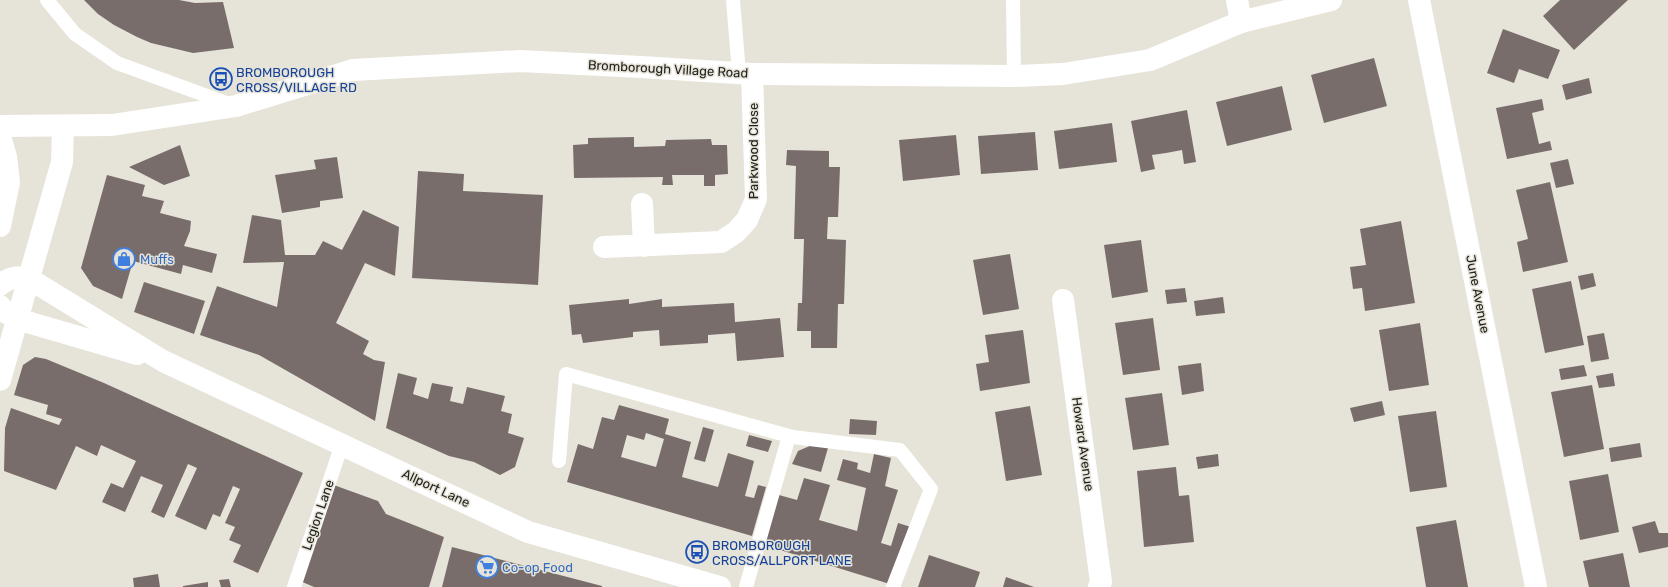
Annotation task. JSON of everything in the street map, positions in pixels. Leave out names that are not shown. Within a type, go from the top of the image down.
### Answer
[{"type":"street","points":[[1237,0],[1241,22]]},
{"type":"street","name":"Bromborough Village Road","points":[[0,126],[112,125],[236,106],[353,70],[520,61],[745,74],[1014,76],[1063,74],[1150,60],[1241,22],[1331,0]]},
{"type":"street","name":"June Avenue","points":[[1419,0],[1536,587]]},
{"type":"street","name":"Parkwood Close","points":[[604,247],[721,242],[736,232],[747,220],[756,199],[745,74]]},
{"type":"street","points":[[0,380],[8,312],[28,278],[62,162],[63,126]]},
{"type":"street","points":[[0,136],[6,157],[9,182],[0,226]]},
{"type":"street","points":[[642,204],[644,246]]},
{"type":"street","points":[[0,285],[6,280],[20,276],[28,278],[163,361]]},
{"type":"street","name":"Howard Avenue","points":[[1063,300],[1101,582],[1099,587]]},
{"type":"street","points":[[8,312],[163,361]]},
{"type":"street","name":"Allport Lane","points":[[163,361],[528,532],[720,587]]},
{"type":"lane","points":[[47,0],[75,34],[117,63],[236,106]]},
{"type":"lane","points":[[733,0],[745,74]]},
{"type":"lane","points":[[1013,0],[1014,76]]},
{"type":"lane","points":[[559,461],[566,374],[789,436],[900,450],[931,489],[893,587]]},
{"type":"lane","points":[[746,587],[789,436]]},
{"type":"lane","name":"Legion Lane","points":[[294,587],[342,444]]},
{"type":"building","points":[[84,0],[179,0],[195,3],[223,2],[234,48],[193,53],[151,43],[114,25],[98,14]]},
{"type":"building","points":[[1560,0],[1628,0],[1574,50],[1543,16]]},
{"type":"building","points":[[1503,29],[1560,50],[1548,79],[1519,69],[1514,83],[1487,73]]},
{"type":"building","points":[[1374,58],[1387,106],[1324,123],[1311,75]]},
{"type":"building","points":[[1589,78],[1592,93],[1566,100],[1562,85]]},
{"type":"building","points":[[1282,86],[1292,130],[1227,146],[1216,102]]},
{"type":"building","points":[[1542,99],[1544,110],[1532,113],[1539,144],[1550,141],[1552,150],[1507,159],[1496,108]]},
{"type":"building","points":[[1187,110],[1196,162],[1184,164],[1182,150],[1152,155],[1155,169],[1141,172],[1131,121]]},
{"type":"building","points":[[1112,123],[1117,162],[1059,169],[1054,131]]},
{"type":"building","points":[[1035,132],[1038,170],[981,174],[978,136]]},
{"type":"building","points":[[956,135],[960,175],[903,181],[899,140]]},
{"type":"building","points":[[634,137],[634,147],[665,146],[666,140],[711,139],[712,145],[727,145],[728,174],[715,175],[715,186],[704,186],[704,175],[672,175],[673,185],[662,185],[663,177],[574,178],[573,145],[588,144],[588,138]]},
{"type":"building","points":[[180,145],[190,176],[164,185],[129,167]]},
{"type":"building","points":[[787,150],[829,151],[829,167],[840,167],[838,217],[828,217],[827,239],[846,240],[844,304],[838,304],[837,348],[811,348],[811,331],[797,331],[798,303],[802,303],[804,239],[794,239],[796,166],[786,165]]},
{"type":"building","points":[[337,157],[343,198],[320,201],[320,207],[282,213],[275,175],[316,169],[314,160]]},
{"type":"building","points":[[1568,159],[1574,184],[1556,188],[1550,163]]},
{"type":"building","points":[[418,171],[464,174],[463,191],[543,195],[538,285],[412,278]]},
{"type":"building","points":[[107,175],[145,185],[142,196],[164,201],[160,213],[191,221],[190,231],[184,246],[217,254],[212,273],[183,265],[181,274],[133,261],[122,299],[93,286],[81,268]]},
{"type":"building","points":[[1550,182],[1568,262],[1523,272],[1517,242],[1528,239],[1516,190]]},
{"type":"building","points":[[363,210],[399,227],[395,276],[365,263],[336,323],[369,341],[363,354],[374,360],[385,362],[375,421],[259,355],[200,335],[217,286],[277,307],[284,262],[243,263],[252,215],[281,220],[285,255],[315,255],[323,241],[342,250]]},
{"type":"building","points":[[1401,221],[1415,303],[1365,311],[1362,288],[1353,289],[1350,267],[1366,265],[1360,229]]},
{"type":"building","points":[[1141,240],[1148,292],[1112,298],[1104,245]]},
{"type":"building","points":[[1010,254],[1019,309],[983,315],[973,260]]},
{"type":"building","points":[[1593,273],[1596,286],[1581,290],[1578,276]]},
{"type":"building","points":[[1571,281],[1584,345],[1545,353],[1532,289]]},
{"type":"building","points":[[144,282],[205,301],[194,334],[134,312]]},
{"type":"building","points":[[1185,288],[1187,302],[1167,304],[1165,290]]},
{"type":"building","points":[[1223,297],[1225,313],[1196,316],[1194,301]]},
{"type":"building","points":[[629,299],[629,304],[662,299],[662,307],[734,303],[735,322],[780,318],[784,357],[737,361],[735,333],[708,335],[708,343],[660,346],[659,330],[633,332],[633,337],[583,343],[581,334],[572,335],[569,305]]},
{"type":"building","points":[[1153,318],[1160,370],[1123,375],[1115,323]]},
{"type":"building","points":[[1420,323],[1429,385],[1389,391],[1379,330]]},
{"type":"building","points":[[1023,330],[1030,383],[980,391],[976,364],[989,362],[985,335]]},
{"type":"building","points":[[1604,333],[1609,359],[1591,362],[1587,336]]},
{"type":"building","points":[[35,357],[46,359],[104,383],[303,473],[258,573],[233,562],[241,545],[229,540],[235,527],[225,523],[240,489],[233,486],[220,517],[213,514],[206,530],[175,516],[197,468],[188,464],[164,518],[151,512],[163,485],[141,476],[125,512],[102,502],[111,483],[123,488],[136,461],[101,445],[97,456],[76,446],[56,490],[4,471],[5,428],[11,408],[59,425],[62,419],[46,414],[48,405],[14,395],[23,365]]},
{"type":"building","points":[[1201,363],[1204,391],[1182,395],[1178,366]]},
{"type":"building","points":[[1584,365],[1587,376],[1561,380],[1559,369]]},
{"type":"building","points":[[398,373],[417,378],[413,394],[428,399],[432,383],[453,387],[450,401],[463,404],[467,387],[505,396],[501,411],[512,414],[508,433],[524,438],[515,467],[500,475],[474,462],[449,456],[386,428]]},
{"type":"building","points":[[1613,373],[1615,386],[1599,388],[1596,376]]},
{"type":"building","points":[[1592,385],[1604,449],[1564,457],[1551,392]]},
{"type":"building","points":[[1162,393],[1169,445],[1133,450],[1125,398]]},
{"type":"building","points":[[1382,401],[1385,415],[1354,422],[1350,408]]},
{"type":"building","points":[[619,405],[669,419],[665,434],[691,442],[682,477],[718,487],[728,453],[754,461],[745,496],[754,498],[758,485],[766,487],[752,536],[567,482],[578,444],[593,449],[602,417],[614,420]],"holes":[[[646,433],[664,439],[656,467],[621,457],[627,435],[644,440]]]},
{"type":"building","points":[[1030,406],[1042,475],[1006,481],[995,412]]},
{"type":"building","points":[[1436,411],[1447,487],[1410,492],[1398,416]]},
{"type":"building","points":[[850,419],[877,421],[876,435],[849,434]]},
{"type":"building","points":[[703,427],[714,430],[705,462],[694,459]]},
{"type":"building","points":[[749,435],[772,441],[768,452],[746,446]]},
{"type":"building","points":[[1640,443],[1642,457],[1611,462],[1609,448]]},
{"type":"building","points":[[812,445],[828,448],[821,472],[792,464],[798,451]]},
{"type":"building","points":[[874,454],[891,458],[885,486],[898,490],[881,543],[891,546],[898,523],[911,527],[893,585],[764,545],[779,495],[797,500],[804,478],[830,485],[819,520],[857,531],[866,488],[837,480],[843,459],[858,463],[857,469],[870,473]]},
{"type":"building","points":[[1218,454],[1219,466],[1198,469],[1196,457]]},
{"type":"building","points":[[1176,467],[1179,496],[1189,495],[1194,542],[1144,547],[1137,471]]},
{"type":"building","points":[[1608,474],[1619,532],[1580,540],[1569,481]]},
{"type":"building","points":[[331,484],[378,501],[386,514],[444,537],[429,587],[314,587],[300,581]]},
{"type":"building","points":[[1456,520],[1468,587],[1426,587],[1416,527]]},
{"type":"building","points":[[1655,521],[1659,533],[1668,533],[1668,547],[1639,553],[1632,527]]},
{"type":"building","name":"Co-op Food","points":[[452,547],[602,586],[602,587],[442,587]]},
{"type":"building","points":[[1623,553],[1630,587],[1589,587],[1583,561]]},
{"type":"building","points":[[929,555],[980,572],[975,587],[918,587]]},
{"type":"building","points":[[158,574],[160,587],[134,587],[133,578]]},
{"type":"building","points":[[1006,577],[1034,587],[1003,587]]},
{"type":"building","points":[[229,579],[231,587],[221,587],[219,580]]},
{"type":"building","points":[[208,582],[208,587],[183,587],[183,586]]},
{"type":"place","name":"BROMBOROUGH CROSS/VILLAGE RD","points":[[221,79]]},
{"type":"place","name":"Muffs","points":[[124,259]]},
{"type":"place","name":"BROMBOROUGH CROSS/ALLPORT LANE","points":[[697,552]]},
{"type":"place","name":"Co-op Food","points":[[487,567]]}]
